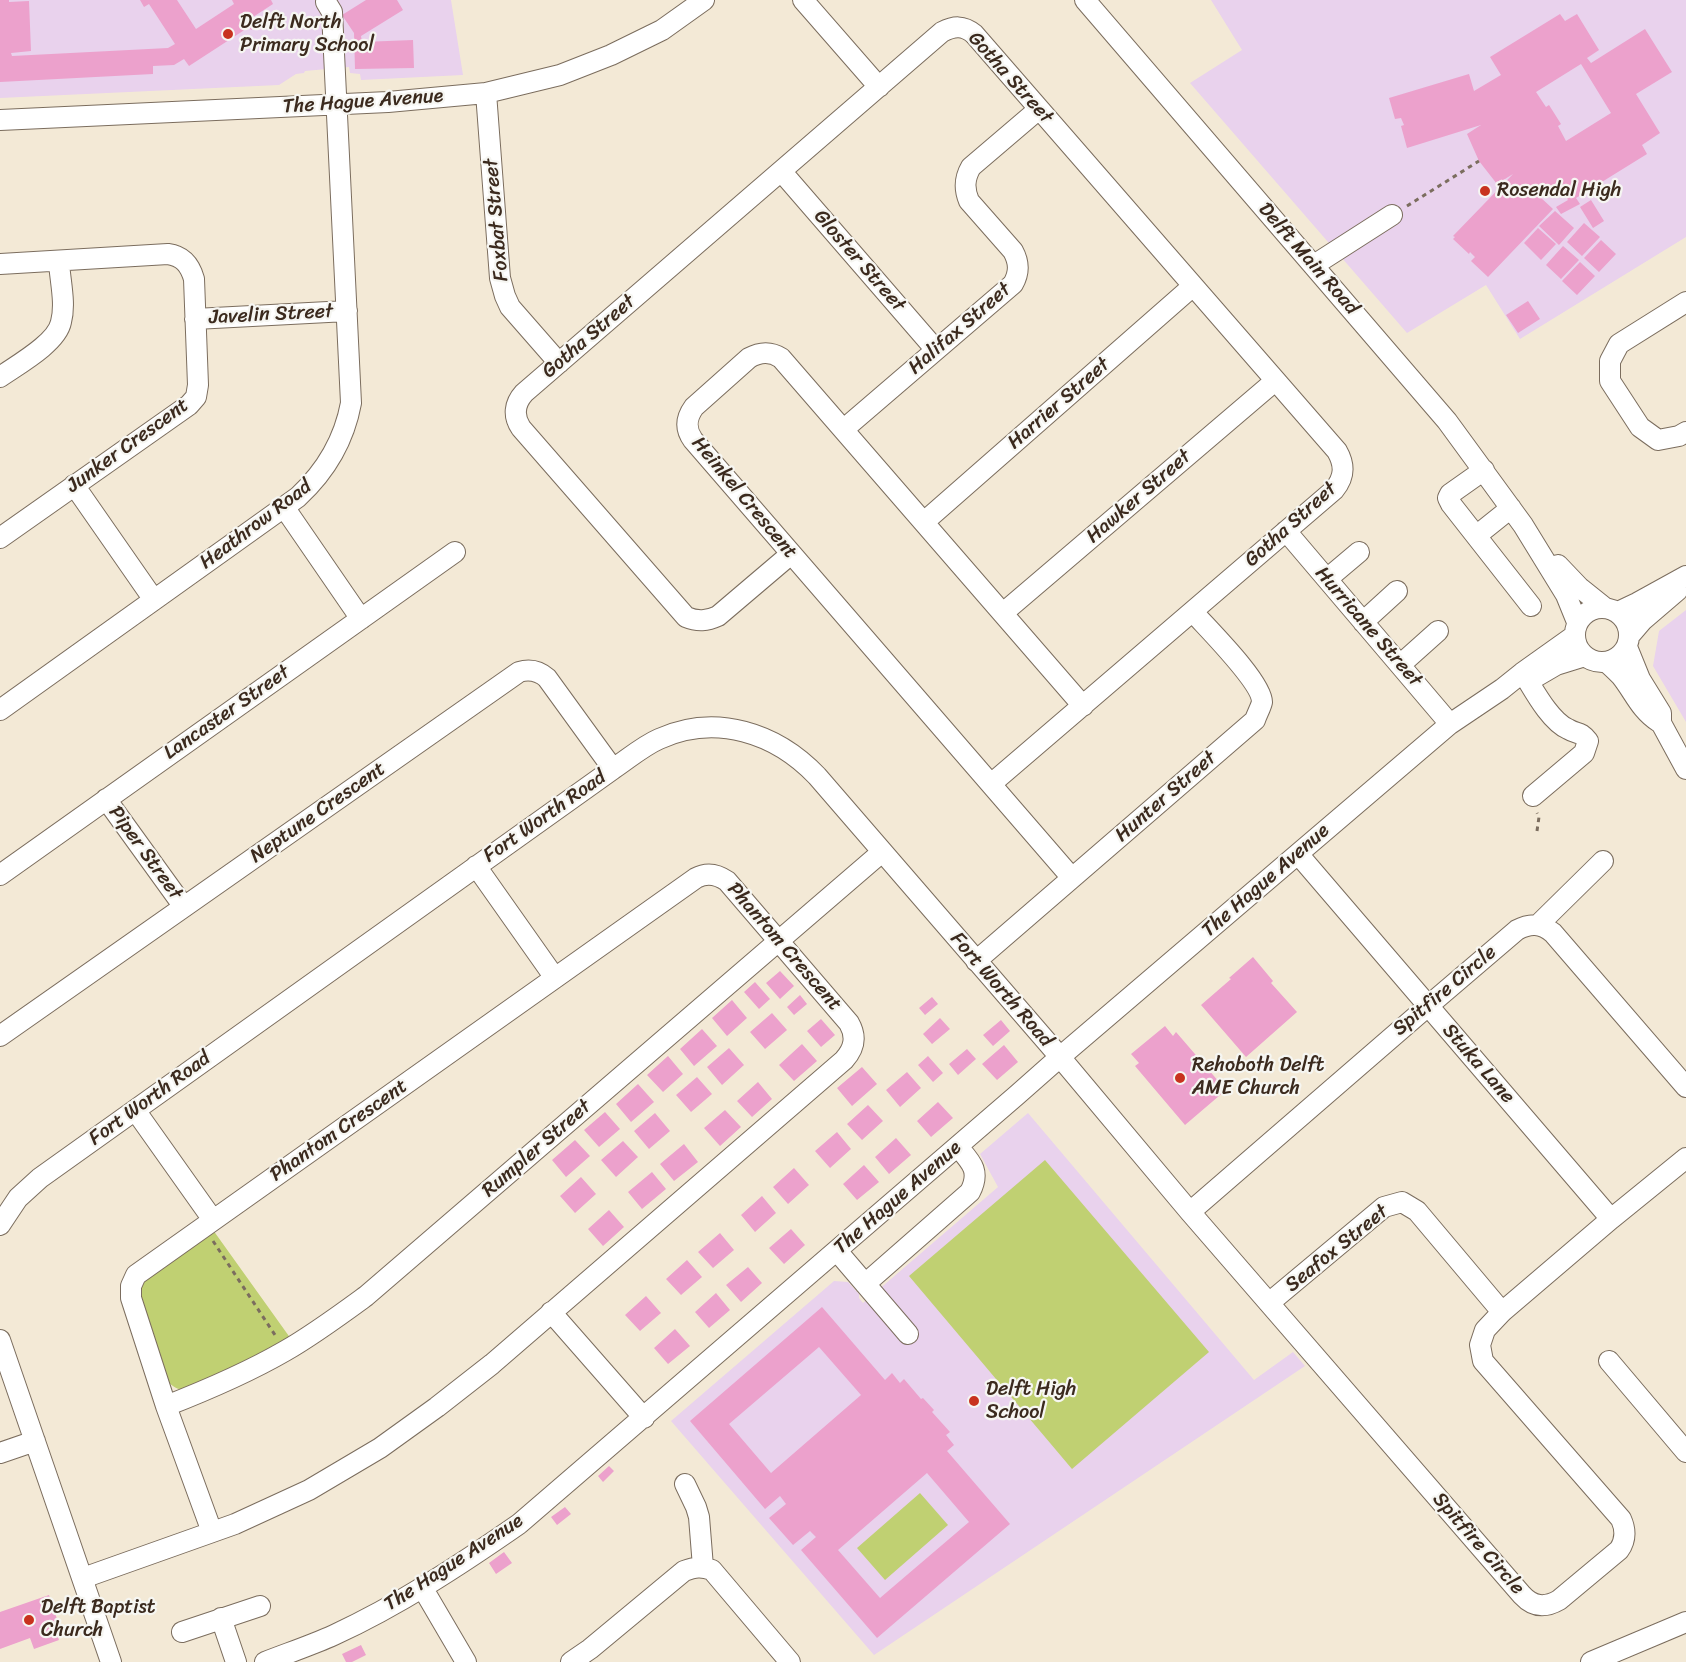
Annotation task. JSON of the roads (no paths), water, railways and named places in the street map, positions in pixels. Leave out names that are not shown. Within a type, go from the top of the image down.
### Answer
[{"type":"street","name":"The Hague Avenue","points":[[0,120],[336,105],[486,93],[560,75],[611,56],[662,30],[704,0]]},
{"type":"street","points":[[803,0],[879,87]]},
{"type":"street","name":"Delft Main Road","points":[[1085,0],[1447,421],[1523,525],[1566,595],[1576,629]]},
{"type":"street","name":"Heathrow Road","points":[[0,710],[298,497],[321,474],[338,447],[351,403],[332,12],[326,2]]},
{"type":"street","name":"Gotha Street","points":[[791,554],[718,616],[701,621],[686,617],[518,423],[515,411],[519,398],[942,32],[963,27],[974,34],[1337,451],[1343,466],[1341,480],[1334,490],[991,784]]},
{"type":"street","name":"Foxbat Street","points":[[486,93],[500,278],[510,307],[559,363]]},
{"type":"street","name":"Halifax Street","points":[[844,429],[1009,289],[1017,278],[1016,257],[969,201],[964,185],[971,168],[1039,109]]},
{"type":"street","name":"Gloster Street","points":[[781,171],[936,350]]},
{"type":"street","points":[[1314,265],[1392,215]]},
{"type":"street","name":"Junker Crescent","points":[[0,264],[168,254],[179,257],[192,272],[198,385],[193,401],[0,538]]},
{"type":"street","points":[[0,377],[42,347],[55,335],[61,324],[63,306],[58,261]]},
{"type":"street","name":"Harrier Street","points":[[924,522],[1193,286]]},
{"type":"street","points":[[1686,302],[1619,344],[1610,361],[1610,381],[1640,427],[1658,440],[1679,436],[1686,432]]},
{"type":"street","name":"Javelin Street","points":[[195,319],[347,311]]},
{"type":"street","name":"Heinkel Crescent","points":[[1072,878],[693,440],[687,424],[690,412],[749,358],[762,353],[781,357],[1083,706]]},
{"type":"street","name":"Hawker Street","points":[[1003,614],[1275,381]]},
{"type":"street","points":[[1484,470],[1450,494],[1448,498],[1531,606]]},
{"type":"street","points":[[74,485],[154,600]]},
{"type":"street","points":[[284,507],[361,619]]},
{"type":"street","points":[[1476,536],[1511,508]]},
{"type":"street","name":"Delft Main Road","points":[[1523,525],[1579,587],[1611,609]]},
{"type":"street","name":"Hurricane Street","points":[[1286,531],[1450,724]]},
{"type":"street","name":"Lancaster Street","points":[[0,875],[455,552]]},
{"type":"street","points":[[1327,579],[1359,552]]},
{"type":"street","points":[[1686,576],[1643,600],[1611,609],[1588,610],[1576,629],[1577,647],[1585,656],[1595,661],[1606,662],[1619,657],[1642,621],[1686,584]]},
{"type":"street","points":[[1363,622],[1397,591]]},
{"type":"street","points":[[1611,609],[1627,622],[1629,641],[1640,679],[1661,713],[1661,723],[1685,767]]},
{"type":"street","name":"Hunter Street","points":[[976,961],[1255,720],[1262,703],[1260,692],[1250,676],[1192,612]]},
{"type":"street","name":"The Hague Avenue","points":[[265,1662],[333,1635],[370,1617],[470,1558],[519,1524],[1450,724],[1502,689],[1576,629]]},
{"type":"street","points":[[1400,665],[1438,630]]},
{"type":"street","name":"The Hague Avenue","points":[[1502,689],[1528,681],[1556,665],[1585,656]]},
{"type":"street","points":[[1606,662],[1621,677],[1649,716],[1661,723]]},
{"type":"street","name":"Neptune Crescent","points":[[0,1036],[519,672],[534,671],[546,678],[613,769]]},
{"type":"street","points":[[1528,681],[1554,718],[1567,729],[1582,733],[1588,741],[1584,753],[1533,796]]},
{"type":"street","name":"Fort Worth Road","points":[[0,1225],[28,1187],[613,769],[658,739],[675,733],[710,728],[745,732],[777,744],[805,764],[1060,1057]]},
{"type":"street","name":"Piper Street","points":[[106,799],[184,907]]},
{"type":"street","name":"Rumpler Street","points":[[166,1406],[215,1387],[286,1351],[366,1296],[882,852]]},
{"type":"street","name":"Stuka Lane","points":[[1298,854],[1611,1219]]},
{"type":"street","points":[[1603,861],[1538,925],[1553,933],[1686,1087]]},
{"type":"street","points":[[476,867],[555,978]]},
{"type":"street","name":"Phantom Crescent","points":[[83,1578],[235,1524],[309,1491],[380,1448],[492,1364],[849,1054],[854,1040],[849,1023],[727,880],[720,876],[707,874],[696,878],[136,1275],[131,1286],[131,1298],[166,1406],[212,1532]]},
{"type":"street","name":"Spitfire Circle","points":[[1190,1212],[1517,930],[1530,925],[1538,925]]},
{"type":"street","name":"Spitfire Circle","points":[[1060,1057],[1269,1304],[1522,1595],[1533,1604],[1547,1606],[1559,1600],[1619,1550],[1624,1541],[1625,1529],[1621,1519],[1483,1361],[1480,1345],[1485,1330],[1502,1312],[1686,1158]]},
{"type":"street","points":[[135,1110],[208,1224]]},
{"type":"street","points":[[865,1284],[970,1192],[975,1180],[974,1167],[958,1146]]},
{"type":"street","name":"Seafox Street","points":[[1269,1304],[1384,1207],[1402,1202],[1417,1211],[1502,1312]]},
{"type":"street","points":[[837,1251],[908,1334]]},
{"type":"street","points":[[551,1312],[644,1418]]},
{"type":"street","points":[[0,1340],[111,1662]]},
{"type":"street","points":[[1609,1361],[1686,1452]]},
{"type":"street","points":[[0,1453],[35,1441]]},
{"type":"street","points":[[685,1484],[699,1517],[703,1567]]},
{"type":"street","points":[[571,1662],[684,1571],[695,1567],[712,1570],[790,1662]]},
{"type":"street","points":[[422,1587],[466,1662]]},
{"type":"street","points":[[182,1632],[260,1606]]},
{"type":"street","points":[[221,1618],[236,1662]]},
{"type":"street","points":[[1591,1662],[1686,1622]]},
{"type":"place","name":"Delft North Primary School","points":[[228,34]]},
{"type":"place","name":"Rosendal High","points":[[1485,191]]},
{"type":"place","name":"Rehoboth Delft AME Church","points":[[1180,1078]]},
{"type":"place","name":"Delft High School","points":[[974,1401]]},
{"type":"place","name":"Delft Baptist Church","points":[[29,1620]]}]
